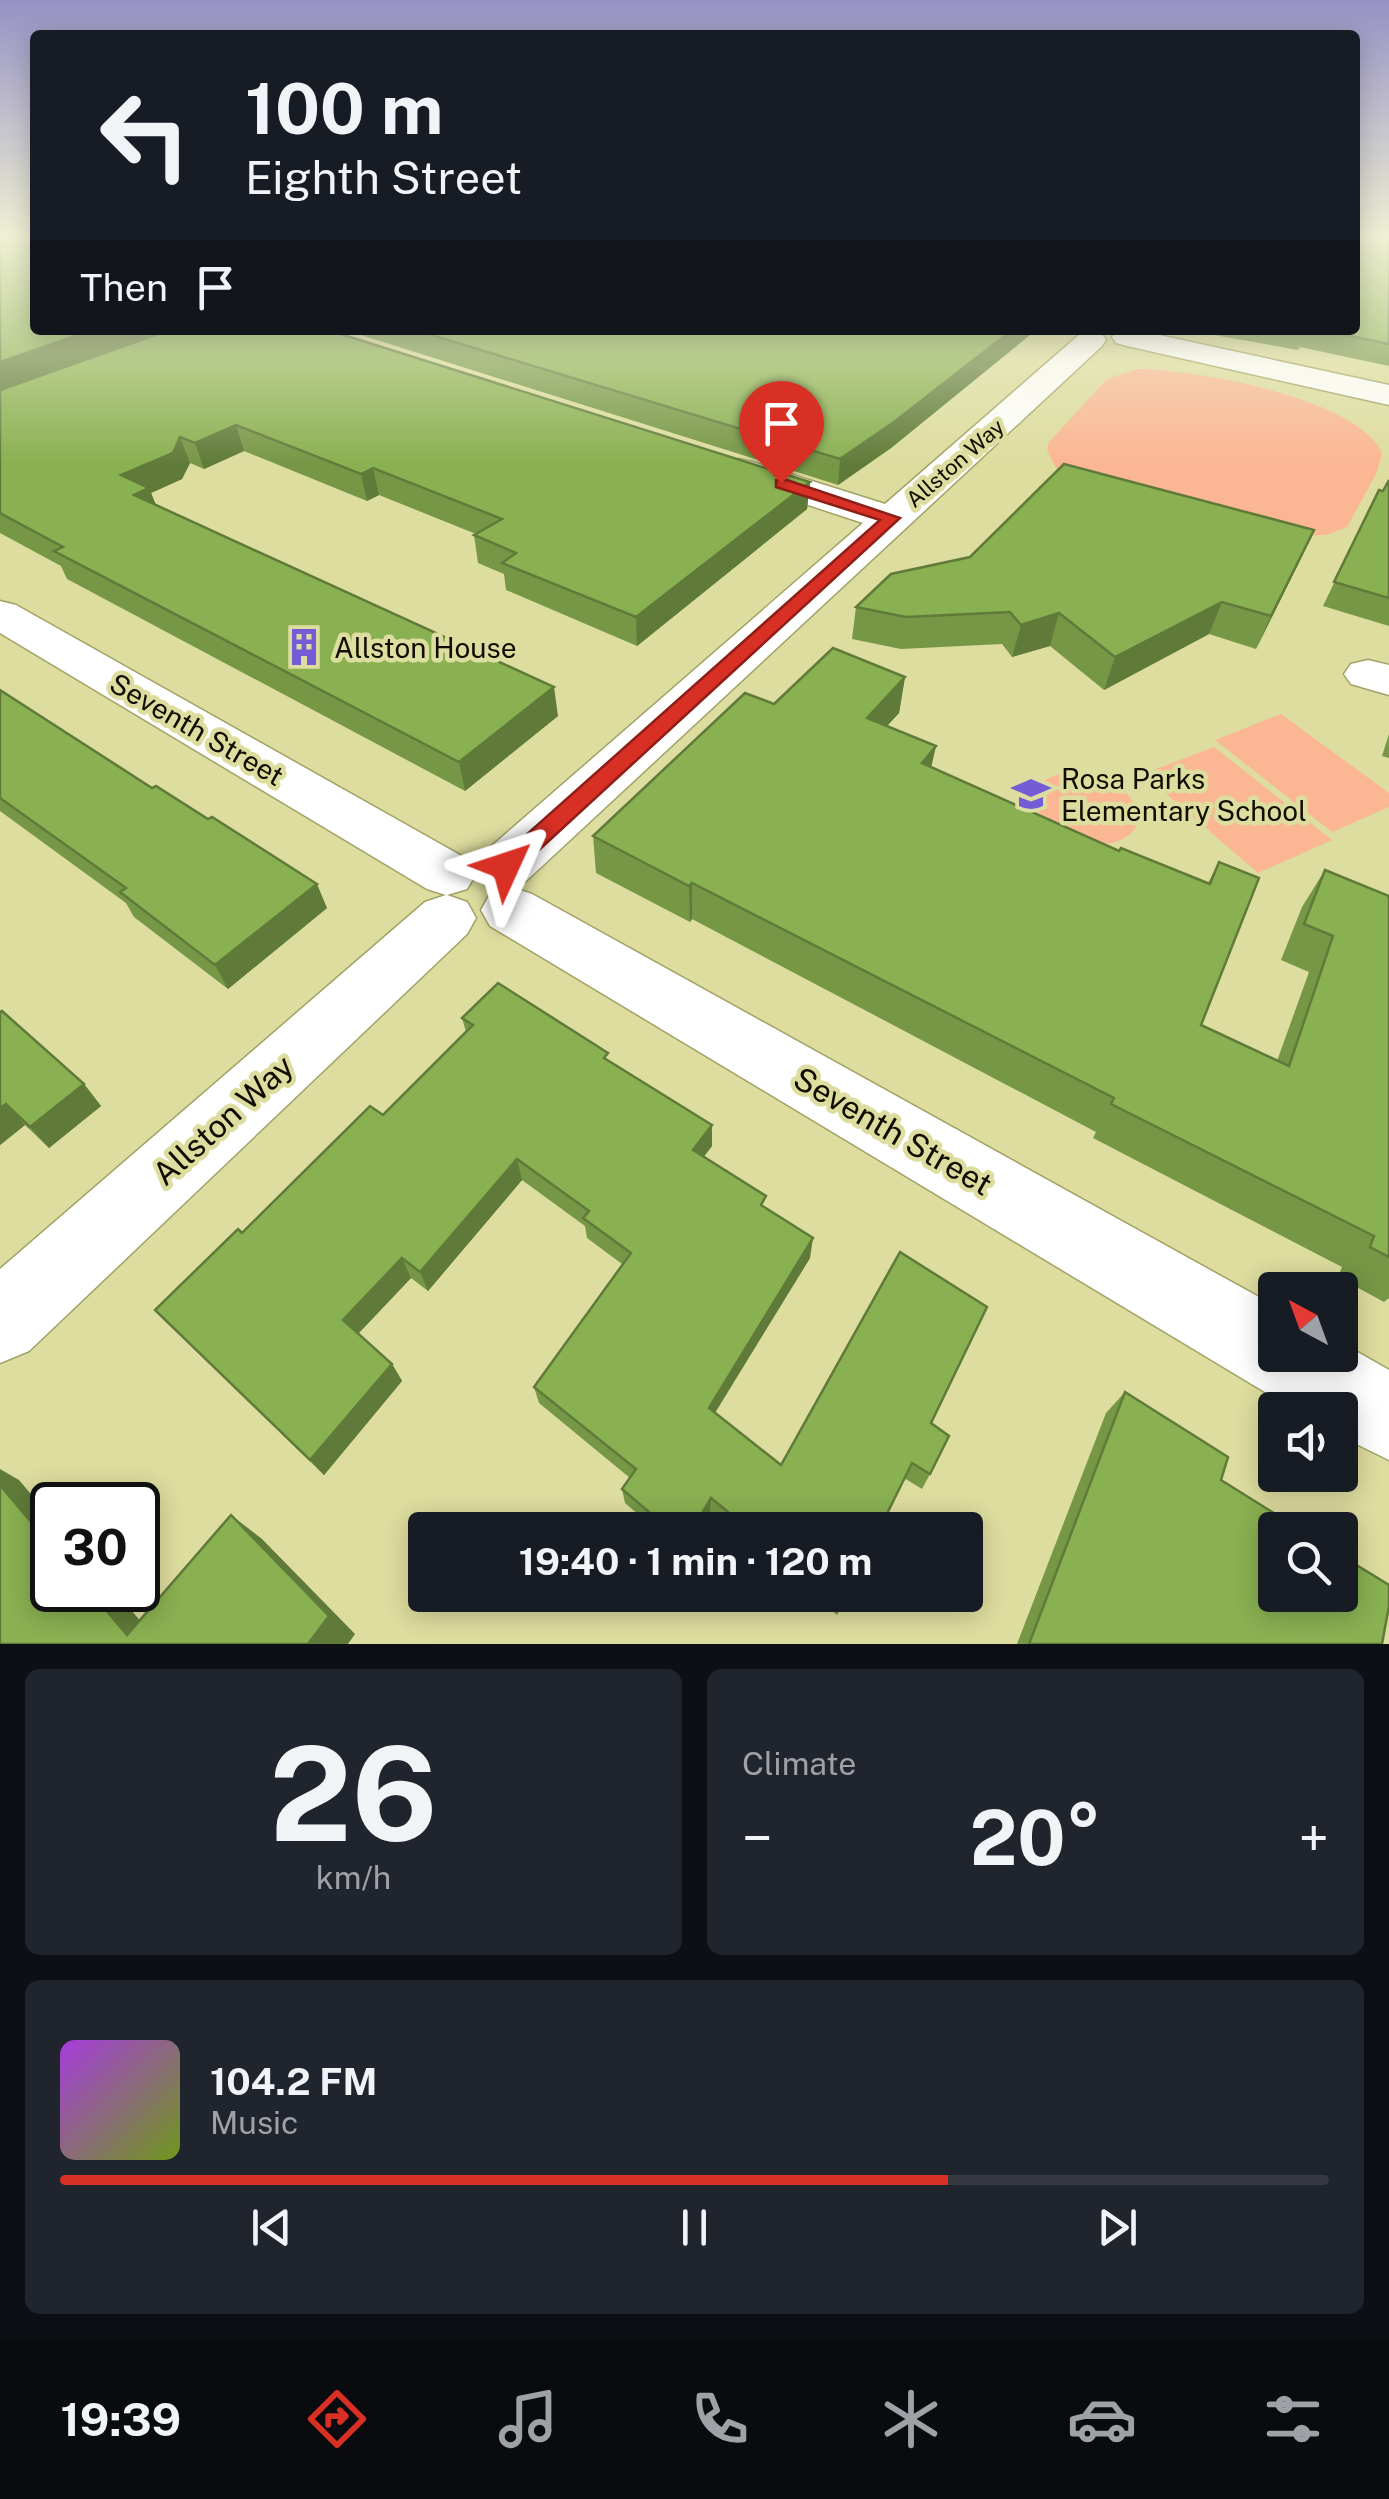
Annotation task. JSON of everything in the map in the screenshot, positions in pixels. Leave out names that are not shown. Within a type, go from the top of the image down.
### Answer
[{"type":"street","name":"Allston Way","points":[[0,1322],[892,518],[1103,335]]},
{"type":"street","points":[[1109,335],[1389,395]]},
{"type":"street","points":[[702,458],[892,518]]},
{"type":"street","name":"Seventh Street","points":[[0,614],[1258,1341]]},
{"type":"street","name":"Seventh Street","points":[[1311,1372],[1389,1417]]},
{"type":"shaded area","points":[[1138,369],[1197,375],[1272,390],[1341,416],[1366,433],[1382,453],[1377,472],[1347,527],[1326,535],[1294,536],[1069,476],[1056,468],[1047,451],[1049,442],[1107,379]]},
{"type":"shaded area","points":[[1281,714],[1389,793],[1389,807],[1332,832],[1215,740]]},
{"type":"shaded area","points":[[1214,747],[1332,840],[1258,873],[1143,774]]},
{"type":"shaded area","points":[[1070,772],[1115,784],[1131,799],[1140,821],[1123,839],[1100,844],[1076,840],[1054,828],[1038,813],[1033,797],[1042,782]]},
{"type":"building","points":[[0,312],[30,312],[30,335],[78,335],[0,362]]},
{"type":"building","points":[[1360,312],[1389,312],[1389,344],[1346,335],[1360,335]]},
{"type":"building","points":[[155,335],[344,335],[810,482],[636,617],[502,563],[516,553],[474,535],[502,519],[373,468],[361,474],[236,425],[195,443],[180,437],[173,453],[121,475],[149,488],[134,495],[554,687],[459,762],[54,551],[63,547],[0,513],[0,390]]},
{"type":"building","points":[[431,335],[1006,335],[840,459]]},
{"type":"building","points":[[1064,464],[1314,530],[1271,616],[1222,602],[1115,657],[1059,613],[1021,625],[1010,612],[906,617],[856,607],[891,574],[970,557]]},
{"type":"building","points":[[1389,480],[1389,598],[1334,582],[1379,490],[1383,491]]},
{"type":"building","points":[[833,648],[905,677],[867,718],[936,746],[922,763],[1119,851],[1121,848],[1210,884],[1219,862],[1259,878],[1201,1025],[1289,1066],[1333,936],[1304,924],[1325,870],[1389,896],[1389,1257],[1370,1247],[1374,1236],[1111,1104],[1114,1098],[593,836],[745,693],[774,704]]},
{"type":"building","points":[[0,690],[152,788],[156,786],[208,819],[212,817],[317,884],[215,965],[120,892],[126,888],[0,798]]},
{"type":"building","points":[[498,983],[608,1053],[604,1058],[712,1125],[693,1150],[766,1196],[761,1205],[813,1238],[709,1408],[781,1465],[900,1252],[987,1307],[931,1423],[949,1436],[930,1474],[912,1463],[888,1512],[728,1512],[711,1498],[703,1512],[649,1512],[622,1489],[636,1469],[534,1387],[631,1253],[583,1218],[589,1211],[517,1159],[420,1272],[402,1258],[343,1320],[392,1364],[310,1460],[155,1310],[238,1229],[242,1233],[370,1106],[383,1115],[473,1025],[462,1018]]},
{"type":"building","points":[[2,1011],[84,1084],[30,1127],[6,1104],[0,1108]]},
{"type":"building","points":[[1125,1392],[1228,1457],[1221,1480],[1272,1512],[1258,1512],[1258,1612],[1358,1612],[1358,1566],[1389,1585],[1382,1644],[1029,1644]]},
{"type":"building","points":[[0,1485],[30,1521],[30,1612],[108,1612],[127,1635],[147,1612],[160,1612],[160,1597],[231,1515],[329,1616],[308,1644],[0,1644]]},
{"type":"place","name":"Allston House","points":[[304,647]]},
{"type":"place","name":"Rosa Parks Elementary School","points":[[1031,794]]},
{"type":"route","points":[[506,866],[892,518],[781,483]]}]
